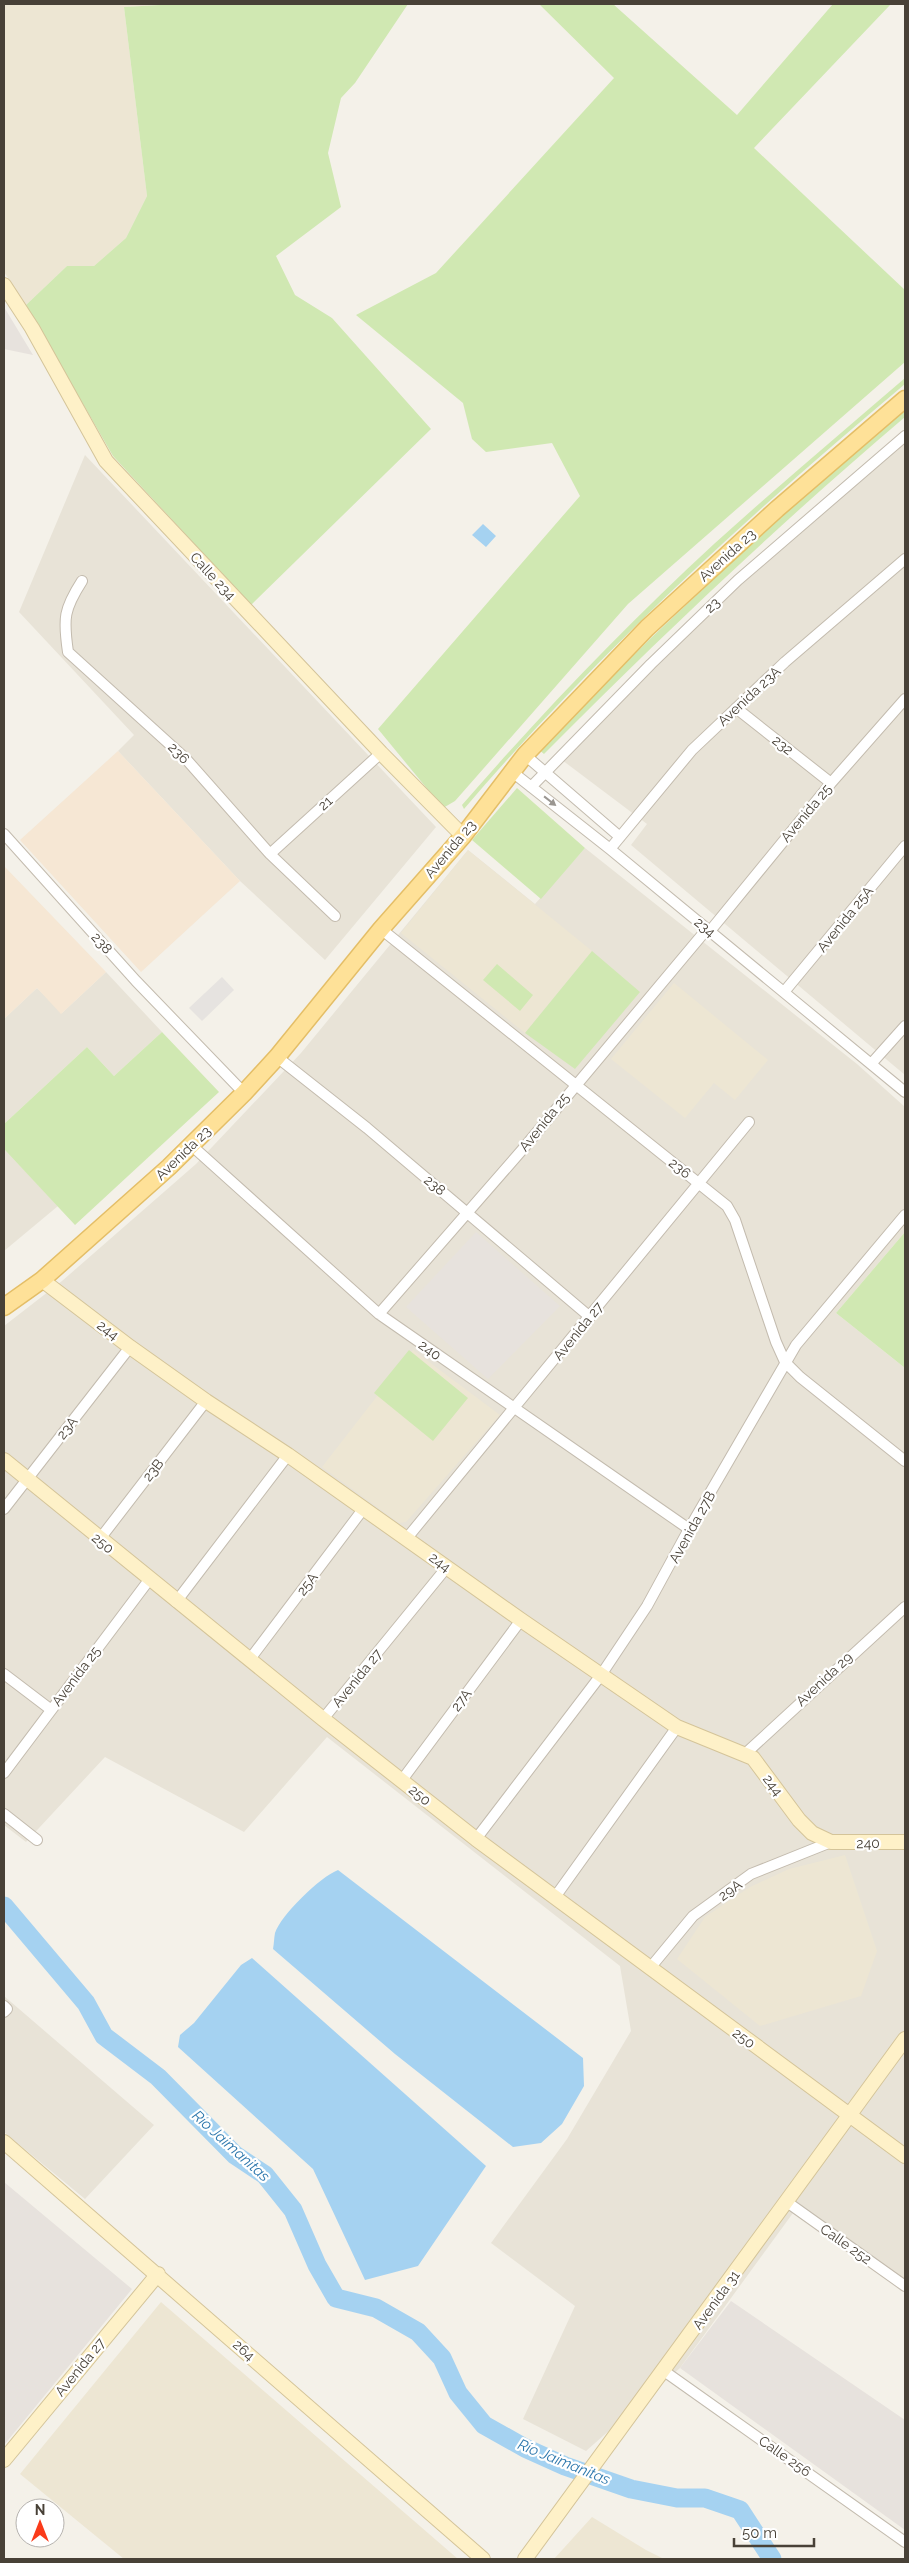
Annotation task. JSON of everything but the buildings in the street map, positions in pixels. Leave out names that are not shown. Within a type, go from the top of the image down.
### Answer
[{"type":"main road","name":"Avenida 23","points":[[4,1307],[42,1280],[191,1145],[244,1093],[277,1057],[381,929],[462,836],[511,771],[647,628],[778,509],[905,399]]},
{"type":"street","name":"Calle 234","points":[[4,285],[32,328],[106,461],[381,753],[462,836]]},
{"type":"street","name":"23","points":[[531,787],[738,580],[905,436]]},
{"type":"street","name":"Avenida 23A","points":[[610,849],[692,750],[785,662],[905,559]]},
{"type":"street","name":"236","points":[[82,581],[68,603],[65,630],[68,652],[186,759],[270,854],[335,916]]},
{"type":"street","name":"Avenida 25","points":[[379,1314],[709,930],[831,783],[905,699]]},
{"type":"street","name":"232","points":[[736,708],[831,783]]},
{"type":"street","name":"21","points":[[270,854],[381,753]]},
{"type":"street","points":[[525,755],[620,837]]},
{"type":"street","name":"234","points":[[511,771],[610,849],[902,1088]]},
{"type":"street","name":"238","points":[[4,834],[136,981],[244,1093]]},
{"type":"street","name":"Avenida 25A","points":[[784,992],[905,846]]},
{"type":"street","name":"236","points":[[381,929],[728,1206],[735,1220],[776,1342],[786,1362],[800,1377],[905,1461]]},
{"type":"street","points":[[872,1064],[905,1026]]},
{"type":"street","name":"238","points":[[277,1057],[468,1211],[590,1317]]},
{"type":"street","name":"Avenida 27","points":[[407,1538],[749,1122]]},
{"type":"street","name":"240","points":[[191,1145],[379,1314],[689,1529]]},
{"type":"street","name":"Avenida 27B","points":[[476,1839],[601,1675],[647,1606],[689,1529],[796,1345],[905,1215]]},
{"type":"street","name":"244","points":[[42,1280],[130,1347],[206,1401],[288,1455],[520,1620],[677,1727],[745,1754],[757,1763],[799,1820],[812,1833],[831,1842]]},
{"type":"street","name":"23A","points":[[4,1509],[130,1347]]},
{"type":"street","name":"23B","points":[[99,1540],[206,1401]]},
{"type":"street","points":[[176,1602],[288,1455]]},
{"type":"street","name":"250","points":[[4,1460],[176,1602],[476,1839],[905,2156]]},
{"type":"street","name":"25A","points":[[250,1659],[364,1508]]},
{"type":"street","name":"Avenida 27","points":[[323,1720],[447,1567]]},
{"type":"street","name":"Avenida 25","points":[[4,1773],[50,1709],[149,1580]]},
{"type":"street","name":"Avenida 29","points":[[745,1754],[832,1672],[905,1607]]},
{"type":"street","name":"27A","points":[[402,1780],[520,1620]]},
{"type":"street","points":[[4,1674],[50,1709]]},
{"type":"street","points":[[555,1897],[677,1727]]},
{"type":"street","points":[[4,1814],[36,1840]]},
{"type":"street","name":"240","points":[[831,1842],[905,1842]]},
{"type":"street","name":"29A","points":[[650,1968],[693,1916],[751,1874],[831,1842]]},
{"type":"street","name":"Avenida 31","points":[[525,2559],[905,2039]]},
{"type":"street","name":"264","points":[[4,2142],[158,2274],[483,2559]]},
{"type":"street","name":"Calle 252","points":[[787,2202],[905,2286]]},
{"type":"street","name":"Avenida 27","points":[[4,2460],[158,2274]]},
{"type":"street","name":"Calle 256","points":[[664,2370],[905,2542]]},
{"type":"shaded area","points":[[4,4],[177,4],[124,7],[147,196],[126,238],[94,266],[67,266],[26,305],[4,272]]},
{"type":"shaded area","points":[[4,307],[33,355],[4,349]]},
{"type":"shaded area","points":[[905,441],[905,1075],[631,845],[647,824],[562,760],[654,666],[739,585]]},
{"type":"shaded area","points":[[85,455],[436,827],[325,960],[240,881],[118,751],[134,735],[19,612]]},
{"type":"shaded area","points":[[118,751],[240,881],[141,972],[20,840]]},
{"type":"shaded area","points":[[585,848],[857,1064],[905,1107],[905,1232],[836,1313],[905,1368],[905,2291],[793,2213],[680,2368],[586,2451],[523,2419],[575,2306],[491,2243],[567,2139],[631,2031],[620,1966],[327,1737],[244,1832],[105,1757],[26,1842],[4,1825],[4,1326],[62,1281],[196,1164],[301,1053],[468,850],[535,904]]},
{"type":"shaded area","points":[[468,850],[592,951],[525,1033],[401,933]]},
{"type":"shaded area","points":[[4,866],[106,972],[61,1014],[37,988],[4,1019]]},
{"type":"shaded area","points":[[106,972],[162,1032],[114,1076],[87,1047],[4,1124],[4,1019],[37,988],[62,1013]]},
{"type":"shaded area","points":[[222,977],[234,990],[202,1021],[189,1008]]},
{"type":"shaded area","points":[[674,983],[768,1060],[735,1100],[714,1083],[685,1118],[611,1059]]},
{"type":"shaded area","points":[[4,1149],[58,1206],[4,1251]]},
{"type":"shaded area","points":[[476,1232],[560,1306],[488,1379],[406,1307]]},
{"type":"shaded area","points":[[413,1350],[500,1415],[406,1522],[399,1523],[322,1467]]},
{"type":"shaded area","points":[[845,1855],[877,1951],[861,1996],[760,2026],[677,1959],[705,1917],[750,1887],[789,1869]]},
{"type":"shaded area","points":[[4,1996],[154,2125],[85,2199],[4,2132]]},
{"type":"shaded area","points":[[4,2182],[132,2289],[4,2445]]},
{"type":"shaded area","points":[[731,2301],[905,2420],[905,2530],[680,2368]]},
{"type":"shaded area","points":[[161,2302],[458,2559],[124,2559],[65,2511],[65,2498],[49,2498],[20,2474]]},
{"type":"shaded area","points":[[592,2517],[646,2550],[664,2559],[554,2559]]},
{"type":"green space","points":[[177,4],[408,4],[355,83],[341,98],[328,153],[341,207],[276,256],[295,295],[332,318],[431,429],[251,605],[113,456],[26,305],[67,266],[94,266],[126,238],[147,196],[124,7]]},
{"type":"green space","points":[[539,4],[613,4],[737,115],[833,4],[891,4],[754,148],[905,290],[905,362],[628,604],[455,801],[443,808],[378,729],[580,496],[552,443],[486,452],[472,439],[463,403],[356,315],[436,273],[614,78]]},
{"type":"green space","points":[[905,378],[905,384],[789,484],[676,587],[567,695],[464,809],[462,805],[522,737],[648,607],[714,544]]},
{"type":"green space","points":[[905,409],[905,417],[812,498],[721,582],[544,754],[538,749],[652,637],[769,527]]},
{"type":"green space","points":[[517,788],[585,848],[541,899],[472,840]]},
{"type":"green space","points":[[592,951],[640,992],[575,1069],[525,1033]]},
{"type":"green space","points":[[497,964],[533,995],[520,1011],[483,980]]},
{"type":"green space","points":[[162,1032],[219,1092],[75,1225],[4,1149],[4,1124],[87,1047],[114,1076]]},
{"type":"green space","points":[[905,1232],[905,1368],[836,1313]]},
{"type":"green space","points":[[409,1350],[468,1398],[433,1441],[374,1393]]},
{"type":"water","points":[[483,524],[496,536],[486,547],[472,535]]},
{"type":"water","points":[[338,1870],[583,2058],[584,2086],[562,2124],[541,2143],[513,2147],[395,2054],[273,1949],[275,1933],[293,1907],[321,1880]]},
{"type":"water","points":[[252,1958],[486,2166],[418,2266],[365,2280],[313,2169],[178,2047],[180,2035],[194,2023],[241,1965]]},
{"type":"waterway","name":"Río Jaimanitas","points":[[4,1906],[86,2003],[104,2036],[158,2077],[235,2155],[265,2175],[293,2210],[317,2265],[336,2298],[376,2308],[418,2332],[442,2358],[458,2393],[484,2425],[525,2448],[565,2466],[631,2489],[677,2498],[705,2498],[740,2510],[772,2559]]}]
